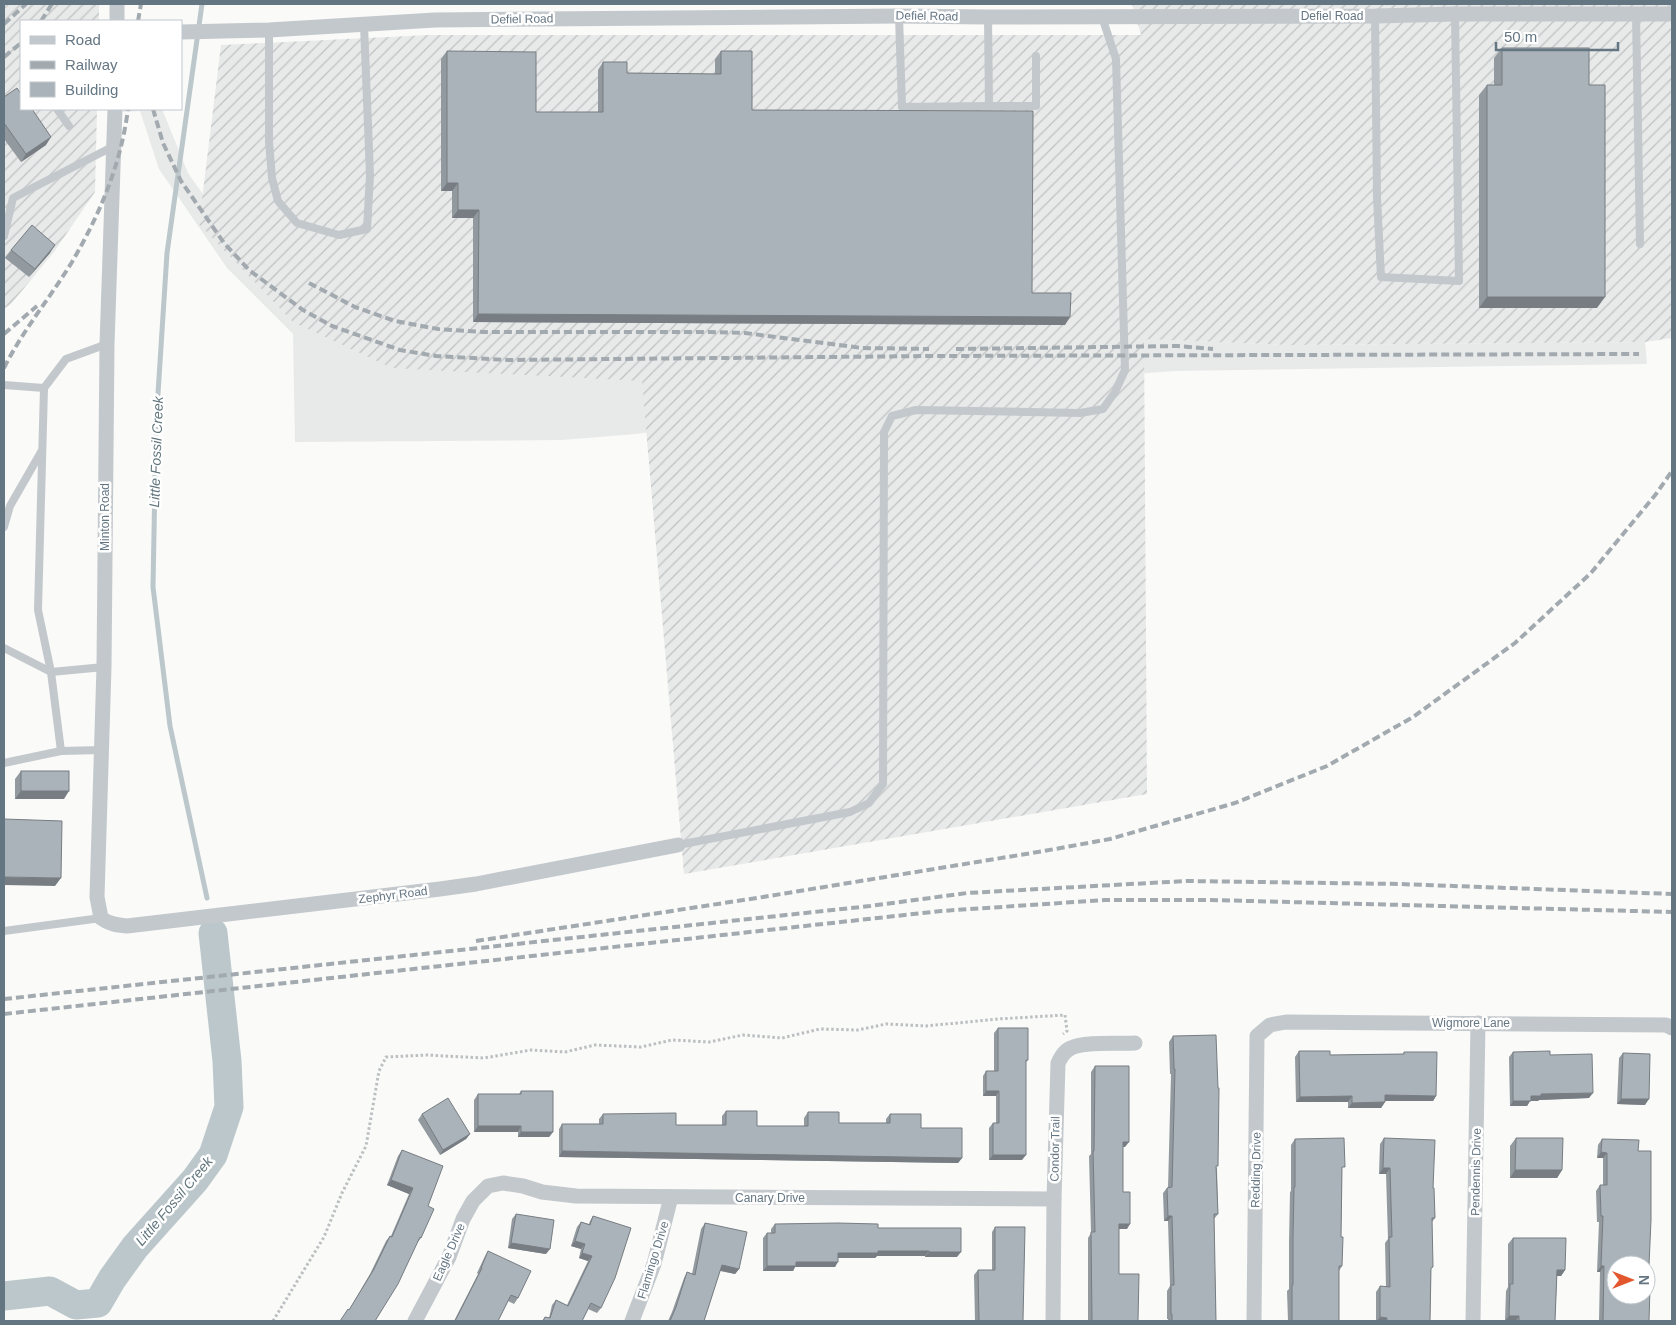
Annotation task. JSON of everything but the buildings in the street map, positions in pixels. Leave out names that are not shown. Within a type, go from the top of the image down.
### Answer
[{"type":"street","points":[[117,4],[117,20]]},
{"type":"street","name":"Defiel Road","points":[[182,32],[270,30],[435,20],[899,16],[988,18],[1672,14]]},
{"type":"street","name":"Minton Road","points":[[104,920],[98,897],[104,667],[107,344],[115,110]]},
{"type":"street","name":"Zephyr Road","points":[[104,920],[127,926],[440,889],[678,846]]},
{"type":"street","name":"Wigmore Lane","points":[[1270,1025],[1286,1022],[1478,1023],[1666,1025],[1672,1028]]},
{"type":"street","name":"Pendennis Drive","points":[[1473,1321],[1478,1023]]},
{"type":"street","name":"Redding Drive","points":[[1254,1321],[1258,1036],[1270,1025]]},
{"type":"street","name":"Condor Trail","points":[[1053,1321],[1056,1071],[1058,1062],[1061,1055],[1070,1048],[1082,1045],[1135,1043]]},
{"type":"street","name":"Canary Drive","points":[[488,1186],[503,1183],[523,1186],[542,1192],[576,1196],[1054,1199]]},
{"type":"street","name":"Eagle Drive","points":[[415,1321],[448,1258],[463,1219],[473,1201],[488,1186]]},
{"type":"street","name":"Flamingo Drive","points":[[632,1321],[654,1264],[671,1197]]},
{"type":"lane","points":[[1375,16],[1377,198],[1381,277],[1459,281],[1456,14]]},
{"type":"lane","points":[[1636,14],[1640,244]]},
{"type":"lane","points":[[899,16],[902,107],[1036,106],[1036,56]]},
{"type":"lane","points":[[678,846],[850,812],[869,803],[883,784],[884,432],[892,416],[916,410],[1080,413],[1103,409],[1116,392],[1125,370],[1116,58],[1102,16]]},
{"type":"lane","points":[[988,18],[989,106]]},
{"type":"lane","points":[[270,30],[269,141],[272,178],[278,201],[297,223],[339,235],[367,230],[370,175],[364,25]]},
{"type":"lane","points":[[58,110],[69,126]]},
{"type":"lane","points":[[4,236],[12,198],[114,146]]},
{"type":"lane","points":[[61,751],[52,672],[38,610],[44,388],[66,359],[107,344]]},
{"type":"lane","points":[[5,387],[44,388]]},
{"type":"lane","points":[[4,527],[10,506],[42,450]]},
{"type":"lane","points":[[4,648],[52,672],[104,667]]},
{"type":"lane","points":[[4,763],[61,751],[102,750]]},
{"type":"lane","points":[[4,930],[104,920]]},
{"type":"path","points":[[273,1321],[324,1237],[342,1193],[366,1146],[379,1071],[386,1057],[426,1054],[484,1058],[531,1050],[565,1052],[595,1045],[640,1048],[672,1040],[709,1042],[743,1035],[782,1038],[820,1029],[858,1030],[886,1024],[926,1026],[1066,1015],[1066,1031],[1060,1037]]},
{"type":"shaded area","points":[[4,4],[99,4],[99,20],[20,20],[20,110],[97,110],[95,192],[54,252],[11,304],[4,309]]},
{"type":"shaded area","points":[[1132,4],[1672,4],[1672,338],[1645,342],[1289,345],[1144,339],[1147,794],[684,874],[642,381],[392,368],[293,322],[199,224],[221,45],[429,35],[1141,35]]},
{"type":"shaded area","points":[[124,110],[162,110],[188,173],[232,235],[1151,339],[1289,345],[1645,342],[1647,364],[1175,371],[784,414],[635,434],[562,440],[295,442],[293,334],[227,268],[159,169],[140,111],[123,112]]},
{"type":"waterway","name":"Little Fossil Creek","points":[[202,4],[167,253],[156,425],[153,587],[170,726],[207,898]]},
{"type":"waterway","name":"Little Fossil Creek","points":[[4,1296],[50,1291],[76,1305],[98,1303],[112,1279],[135,1247],[195,1180],[213,1155],[229,1107],[227,1061],[213,933]]},
{"type":"railway","points":[[4,24],[26,4]]},
{"type":"railway","points":[[42,20],[52,4]]},
{"type":"railway","points":[[138,20],[141,4]]},
{"type":"railway","points":[[4,57],[20,44]]},
{"type":"railway","points":[[4,368],[20,340],[64,275],[92,226],[115,169],[128,110]]},
{"type":"railway","points":[[153,110],[163,143],[181,181],[224,243],[249,270],[303,310],[332,326],[400,350],[436,356],[508,360],[932,356],[1639,354]]},
{"type":"railway","points":[[309,283],[355,307],[395,321],[438,329],[483,332],[745,333],[862,348],[929,349]]},
{"type":"railway","points":[[4,334],[37,306]]},
{"type":"railway","points":[[956,349],[1178,346],[1213,349]]},
{"type":"railway","points":[[476,941],[1044,851],[1110,839],[1235,803],[1327,766],[1413,717],[1515,643],[1591,573],[1656,494],[1672,471]]},
{"type":"railway","points":[[4,999],[870,906],[967,893],[1186,881],[1399,884],[1672,894]]},
{"type":"railway","points":[[4,1014],[941,911],[1105,900],[1211,900],[1672,912]]}]
